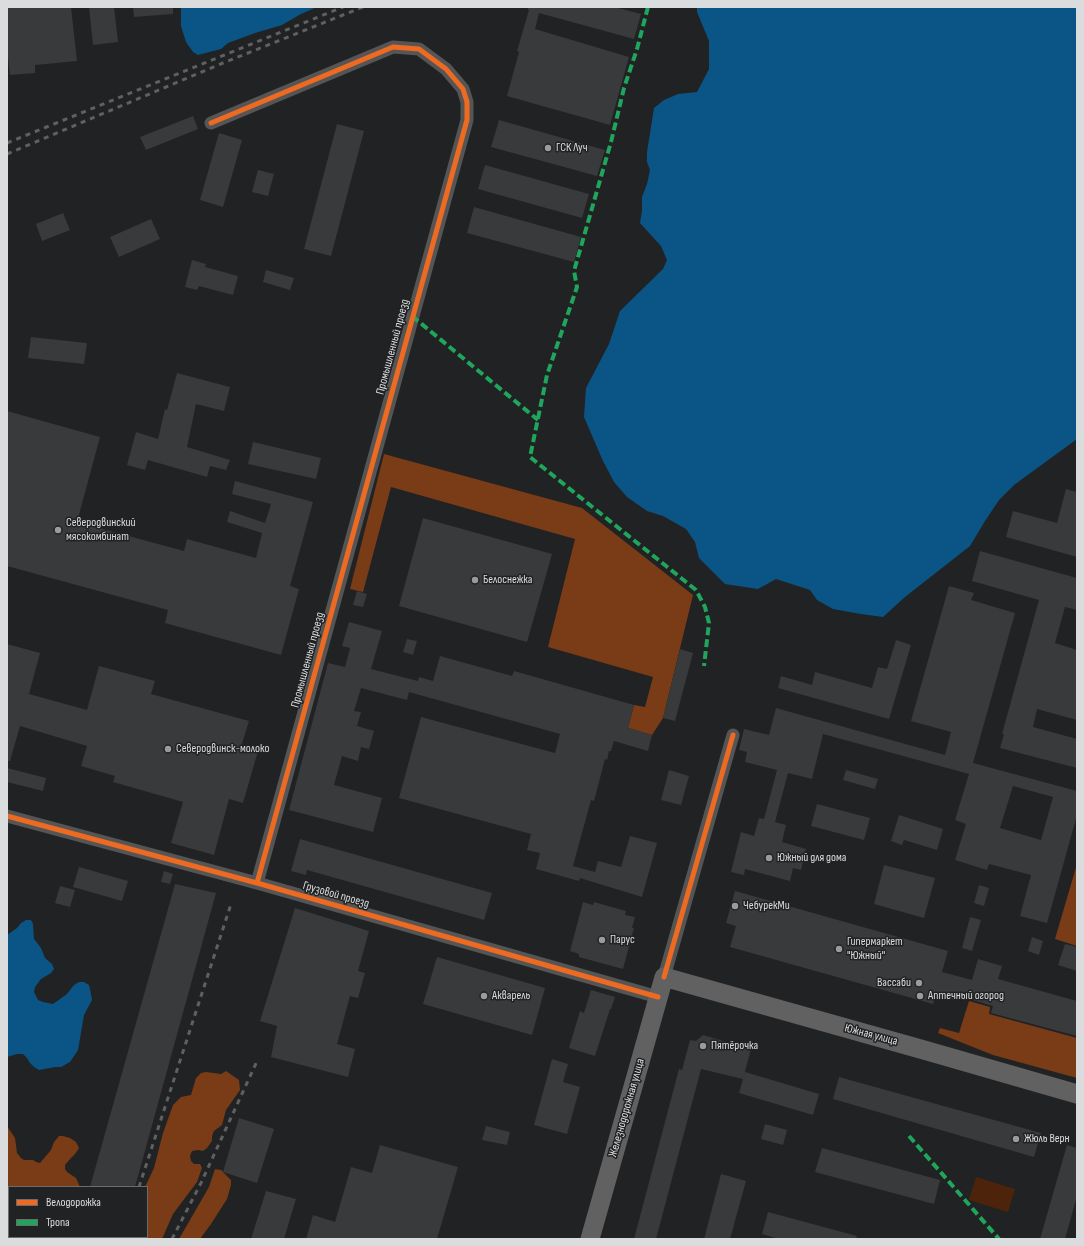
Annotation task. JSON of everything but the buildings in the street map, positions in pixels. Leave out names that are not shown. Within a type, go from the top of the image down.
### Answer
[{"type":"main road","name":"Железнодорожная улица","points":[[590,1239],[664,977]]},
{"type":"main road","name":"Южная улица","points":[[664,977],[1077,1094]]},
{"type":"street","name":"Промышленный проезд","points":[[211,123],[393,47],[419,49],[441,65],[464,89],[467,102],[467,120],[257,884]]},
{"type":"street","points":[[664,977],[733,734]]},
{"type":"street","name":"Грузовой проезд","points":[[7,816],[658,996]]},
{"type":"shaded area","points":[[384,454],[582,508],[693,595],[663,718],[652,735],[628,728],[634,705],[645,707],[653,677],[548,647],[575,539],[391,487],[363,592],[350,589]]},
{"type":"shaded area","points":[[1077,864],[1077,946],[1055,939]]},
{"type":"shaded area","points":[[969,1001],[990,1007],[989,1014],[1077,1038],[1077,1078],[993,1055],[938,1033],[940,1028],[959,1033]]},
{"type":"shaded area","points":[[226,1071],[239,1080],[240,1090],[226,1110],[222,1125],[214,1131],[212,1141],[207,1148],[203,1151],[192,1151],[190,1156],[191,1161],[194,1164],[200,1164],[202,1168],[197,1182],[173,1214],[162,1239],[131,1239],[148,1238],[148,1186],[145,1186],[154,1168],[163,1133],[173,1105],[181,1097],[191,1095],[196,1078],[201,1073],[206,1072],[221,1074]]},
{"type":"shaded area","points":[[7,1126],[15,1138],[17,1153],[24,1160],[33,1160],[40,1163],[51,1150],[54,1142],[59,1136],[70,1138],[76,1142],[79,1148],[65,1165],[65,1169],[76,1178],[80,1186],[8,1186],[8,1238],[31,1239],[7,1239]]},
{"type":"shaded area","points":[[215,1169],[221,1170],[231,1180],[227,1199],[200,1239],[179,1239],[209,1187]]},
{"type":"shaded area","points":[[976,1177],[1015,1189],[1008,1212],[969,1200]]},
{"type":"water","points":[[181,7],[317,7],[282,25],[228,43],[221,49],[198,55],[193,52],[186,42],[181,26]]},
{"type":"water","points":[[697,7],[1077,7],[1077,439],[1014,485],[999,500],[970,546],[905,597],[883,617],[833,609],[817,600],[810,590],[776,579],[758,589],[725,584],[699,558],[695,542],[686,529],[663,516],[647,511],[627,497],[614,482],[584,417],[586,388],[609,344],[620,311],[663,269],[667,260],[661,246],[640,223],[642,197],[650,170],[647,162],[647,152],[654,108],[664,100],[678,94],[697,92],[709,69],[709,41],[697,12]]},
{"type":"water","points":[[26,920],[31,920],[33,924],[34,939],[41,948],[45,958],[52,964],[54,969],[51,973],[41,979],[35,987],[34,992],[38,1000],[53,1004],[67,994],[74,985],[79,982],[84,982],[89,985],[90,989],[92,1000],[84,1015],[78,1050],[70,1062],[61,1067],[39,1070],[30,1063],[23,1054],[7,1057],[7,935]]},
{"type":"railway","points":[[7,143],[343,7]]},
{"type":"railway","points":[[7,154],[223,63],[363,7]]},
{"type":"railway","points":[[139,1186],[231,904]]},
{"type":"railway","points":[[172,1239],[201,1183],[258,1059]]},
{"type":"marked path","points":[[648,7],[637,49],[624,88],[611,142],[574,271],[577,287],[547,375],[530,457],[696,590],[705,607],[709,623],[704,666]]},
{"type":"marked path","points":[[412,316],[538,420]]},
{"type":"marked path","points":[[909,1136],[999,1239]]},
{"type":"cycle path","points":[[211,123],[393,47],[419,49],[446,69],[463,89],[467,102],[467,120],[257,883]]},
{"type":"cycle path","points":[[664,977],[733,735]]},
{"type":"cycle path","points":[[7,816],[257,883],[658,997]]},
{"type":"place","name":"ГСК Луч","points":[[548,148]]},
{"type":"place","name":"Северодвинский мясокомбинат","points":[[58,530]]},
{"type":"place","name":"Белоснежка","points":[[475,580]]},
{"type":"place","name":"Северодвинск-молоко","points":[[168,749]]},
{"type":"place","name":"Южный для дома","points":[[769,858]]},
{"type":"place","name":"ЧебурекМи","points":[[735,906]]},
{"type":"place","name":"Парус","points":[[602,940]]},
{"type":"place","name":"Гипермаркет \"Южный\"","points":[[839,949]]},
{"type":"place","name":"Вассаби","points":[[919,983]]},
{"type":"place","name":"Акварель","points":[[484,996]]},
{"type":"place","name":"Аптечный огород","points":[[920,996]]},
{"type":"place","name":"Пятёрочка","points":[[703,1046]]},
{"type":"place","name":"Жюль Верн","points":[[1016,1139]]}]
